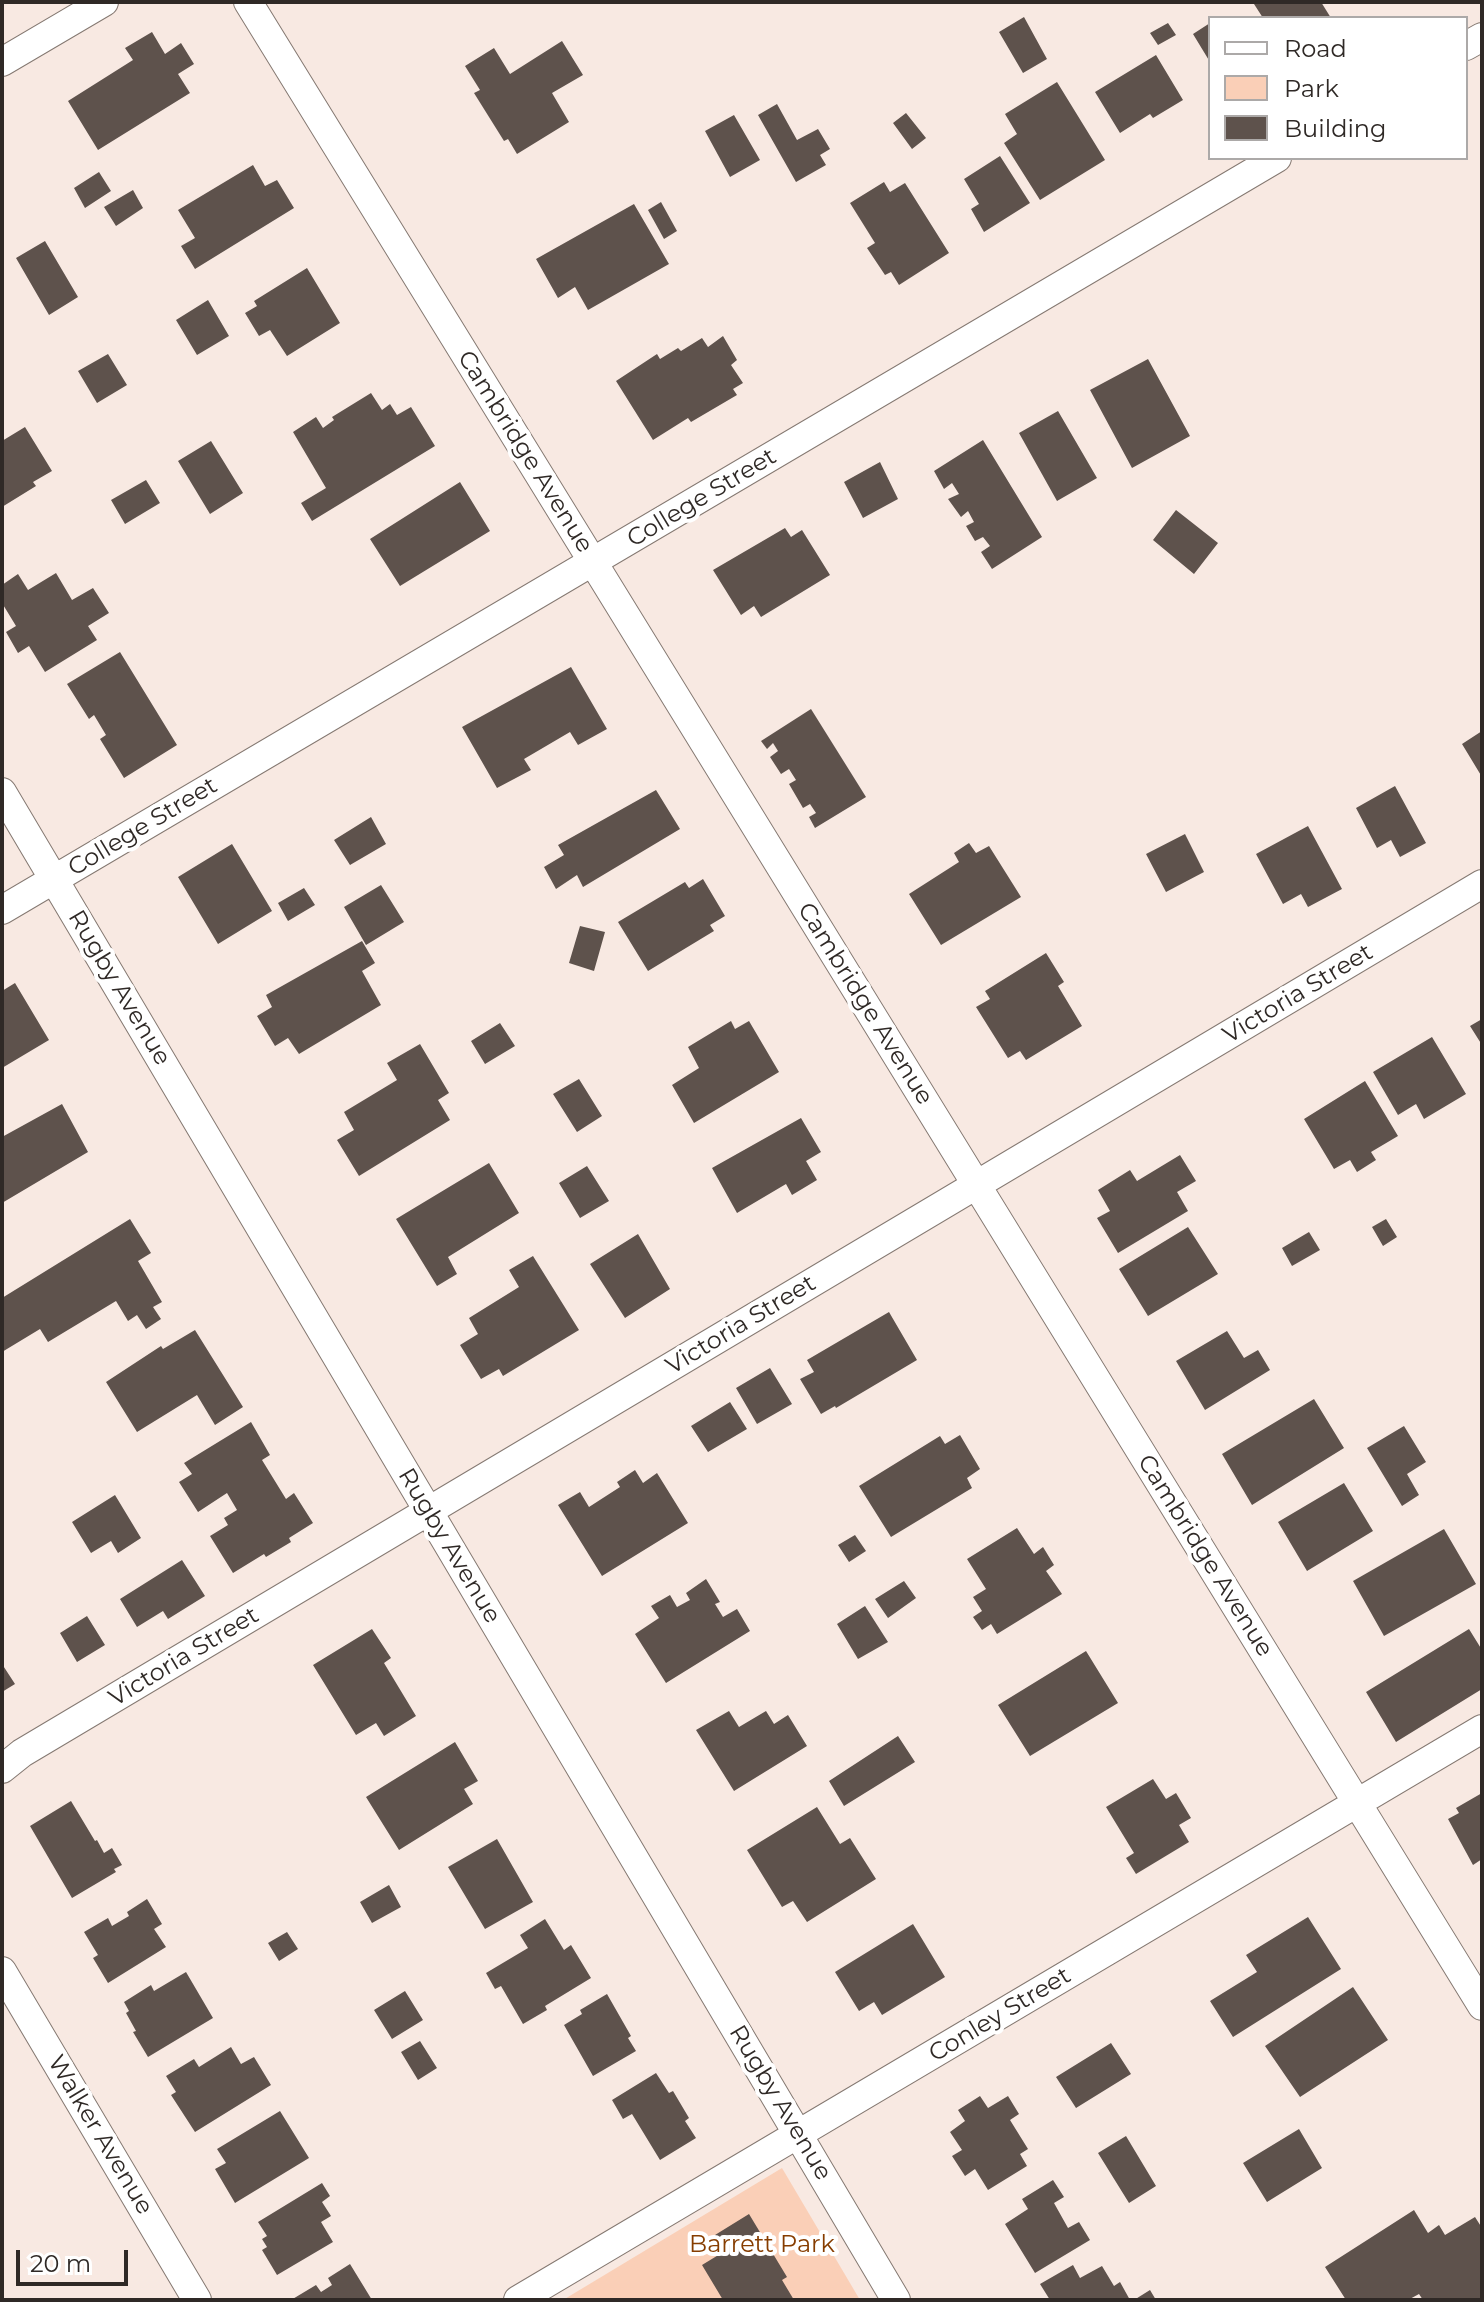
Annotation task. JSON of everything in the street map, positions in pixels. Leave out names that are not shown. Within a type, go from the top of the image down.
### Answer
[{"type":"street","points":[[2,62],[104,2]]},
{"type":"street","name":"Cambridge Avenue","points":[[248,2],[1482,2006]]},
{"type":"street","name":"College Street","points":[[2,910],[1274,160]]},
{"type":"street","name":"Rugby Avenue","points":[[2,792],[896,2300]]},
{"type":"street","name":"Victoria Street","points":[[2,1769],[22,1753],[1482,884]]},
{"type":"street","name":"Conley Street","points":[[518,2300],[1482,1729]]},
{"type":"street","name":"Walker Avenue","points":[[2,1971],[197,2300]]},
{"type":"green space","name":"Barrett Park","points":[[782,2168],[860,2300],[563,2300]]},
{"type":"building","points":[[1321,2],[1330,16],[1262,16],[1254,4]]},
{"type":"building","points":[[1024,17],[1047,59],[1023,73],[999,32]]},
{"type":"building","points":[[1168,23],[1176,35],[1158,45],[1150,33]]},
{"type":"building","points":[[1208,24],[1208,59],[1193,34]]},
{"type":"building","points":[[152,32],[165,54],[181,43],[194,64],[178,74],[190,93],[98,150],[68,101],[133,60],[125,48]]},
{"type":"building","points":[[562,41],[583,75],[552,93],[569,122],[517,154],[508,139],[504,141],[474,93],[480,90],[465,66],[494,48],[510,74]]},
{"type":"building","points":[[1156,55],[1183,100],[1153,118],[1150,114],[1120,133],[1095,92]]},
{"type":"building","points":[[1057,82],[1105,160],[1040,200],[1004,143],[1017,134],[1005,114]]},
{"type":"building","points":[[777,104],[797,140],[818,129],[830,149],[820,155],[826,165],[796,182],[758,115]]},
{"type":"building","points":[[906,113],[926,138],[912,149],[893,123]]},
{"type":"building","points":[[734,115],[760,160],[730,177],[705,131]]},
{"type":"building","points":[[1000,156],[1030,203],[984,232],[971,209],[979,204],[964,179]]},
{"type":"building","points":[[253,165],[265,186],[277,180],[294,208],[195,269],[181,246],[195,238],[178,210]]},
{"type":"building","points":[[99,172],[111,191],[85,208],[74,188]]},
{"type":"building","points":[[884,182],[890,192],[905,183],[949,253],[899,285],[891,272],[885,275],[867,248],[875,243],[850,203]]},
{"type":"building","points":[[133,190],[143,208],[116,226],[104,207]]},
{"type":"building","points":[[661,202],[677,231],[664,239],[648,210]]},
{"type":"building","points":[[634,204],[669,264],[588,310],[575,287],[558,298],[536,259]]},
{"type":"building","points":[[45,241],[78,297],[49,315],[16,258]]},
{"type":"building","points":[[307,268],[340,323],[287,356],[270,330],[259,336],[245,313],[257,306],[254,301]]},
{"type":"building","points":[[208,300],[229,336],[197,355],[176,320]]},
{"type":"building","points":[[723,336],[737,360],[731,365],[743,383],[733,389],[737,395],[691,422],[688,418],[653,440],[616,381],[657,354],[660,359],[702,338],[708,347]]},
{"type":"building","points":[[108,354],[127,385],[97,403],[78,371]]},
{"type":"building","points":[[1148,359],[1190,436],[1132,468],[1090,390]]},
{"type":"building","points":[[371,393],[382,410],[390,404],[397,415],[411,407],[435,446],[312,521],[301,503],[326,488],[293,432],[316,417],[323,428],[334,420],[332,417]]},
{"type":"building","points":[[1058,411],[1097,478],[1057,501],[1019,433]]},
{"type":"building","points":[[25,427],[52,471],[33,482],[36,486],[2,507],[2,441]]},
{"type":"building","points":[[983,440],[1042,537],[992,569],[981,552],[990,546],[983,537],[975,541],[966,526],[974,522],[968,511],[961,517],[948,499],[959,494],[952,483],[944,489],[934,471]]},
{"type":"building","points":[[211,441],[243,493],[210,514],[178,461]]},
{"type":"building","points":[[880,462],[898,499],[863,518],[844,482]]},
{"type":"building","points":[[146,480],[160,503],[125,524],[111,500]]},
{"type":"building","points":[[460,482],[490,531],[400,586],[370,539]]},
{"type":"building","points":[[1176,510],[1218,543],[1194,574],[1153,540]]},
{"type":"building","points":[[785,528],[791,537],[802,530],[830,575],[761,617],[754,606],[741,615],[713,570]]},
{"type":"building","points":[[56,573],[72,600],[93,588],[109,613],[88,626],[97,640],[45,672],[29,646],[18,653],[6,632],[16,626],[2,603],[2,585],[18,574],[28,590]]},
{"type":"building","points":[[120,652],[177,745],[124,778],[100,739],[106,735],[94,715],[89,719],[67,684]]},
{"type":"building","points":[[571,667],[607,729],[578,745],[570,732],[524,759],[531,770],[497,788],[462,727]]},
{"type":"building","points":[[811,709],[866,797],[815,828],[809,817],[816,813],[810,804],[803,808],[789,784],[796,780],[789,769],[781,774],[770,757],[778,751],[773,743],[767,749],[761,741]]},
{"type":"building","points":[[1482,731],[1482,777],[1462,744]]},
{"type":"building","points":[[1395,786],[1426,843],[1400,857],[1391,840],[1377,848],[1356,808]]},
{"type":"building","points":[[656,790],[680,829],[583,887],[577,875],[556,889],[544,867],[564,855],[558,845]]},
{"type":"building","points":[[371,817],[386,844],[350,865],[334,840]]},
{"type":"building","points":[[1308,826],[1342,889],[1308,907],[1301,894],[1283,904],[1256,854]]},
{"type":"building","points":[[1185,834],[1204,872],[1166,892],[1146,854]]},
{"type":"building","points":[[969,843],[976,853],[989,846],[1021,897],[941,945],[909,894],[959,862],[954,853]]},
{"type":"building","points":[[232,844],[272,911],[218,944],[178,877]]},
{"type":"building","points":[[703,879],[725,916],[710,925],[714,931],[648,971],[618,922],[685,882],[689,888]]},
{"type":"building","points":[[381,885],[404,922],[366,945],[344,907]]},
{"type":"building","points":[[304,888],[315,905],[288,921],[278,903]]},
{"type":"building","points":[[580,926],[605,932],[594,971],[569,963]]},
{"type":"building","points":[[362,941],[375,963],[362,971],[381,1005],[299,1054],[288,1038],[275,1046],[257,1016],[272,1007],[266,995]]},
{"type":"building","points":[[1046,953],[1064,982],[1058,986],[1082,1026],[1026,1060],[1020,1051],[1008,1058],[976,1007],[990,999],[985,991]]},
{"type":"building","points":[[15,983],[49,1040],[2,1068],[2,991]]},
{"type":"building","points":[[1482,1019],[1482,1045],[1470,1026]]},
{"type":"building","points":[[731,1021],[735,1029],[749,1021],[779,1072],[694,1123],[672,1085],[699,1068],[688,1047]]},
{"type":"building","points":[[500,1023],[515,1046],[485,1064],[471,1041]]},
{"type":"building","points":[[1432,1037],[1466,1094],[1424,1119],[1416,1104],[1398,1115],[1373,1072]]},
{"type":"building","points":[[420,1044],[449,1093],[438,1100],[450,1120],[359,1176],[337,1140],[354,1130],[344,1112],[397,1080],[387,1063]]},
{"type":"building","points":[[579,1079],[602,1116],[577,1132],[553,1094]]},
{"type":"building","points":[[1365,1081],[1398,1136],[1371,1152],[1376,1160],[1357,1172],[1350,1160],[1334,1169],[1304,1119]]},
{"type":"building","points":[[62,1104],[88,1152],[2,1203],[2,1137]]},
{"type":"building","points":[[801,1118],[821,1152],[806,1161],[817,1180],[792,1195],[786,1184],[737,1213],[712,1168]]},
{"type":"building","points":[[1180,1155],[1196,1181],[1177,1192],[1188,1211],[1118,1253],[1097,1218],[1110,1211],[1098,1190],[1130,1170],[1137,1181]]},
{"type":"building","points":[[489,1163],[519,1213],[448,1257],[457,1274],[437,1286],[396,1219]]},
{"type":"building","points":[[587,1166],[609,1201],[580,1218],[559,1183]]},
{"type":"building","points":[[130,1219],[151,1253],[138,1261],[162,1302],[153,1307],[161,1319],[146,1329],[137,1315],[128,1321],[116,1301],[48,1342],[40,1329],[2,1352],[2,1298]]},
{"type":"building","points":[[1386,1219],[1397,1237],[1383,1246],[1372,1227]]},
{"type":"building","points":[[1188,1227],[1218,1274],[1148,1316],[1119,1269]]},
{"type":"building","points":[[1309,1232],[1320,1250],[1292,1266],[1282,1248]]},
{"type":"building","points":[[638,1234],[670,1289],[625,1318],[590,1264]]},
{"type":"building","points":[[533,1256],[579,1330],[503,1376],[499,1369],[481,1379],[460,1345],[478,1334],[469,1318],[519,1287],[509,1270]]},
{"type":"building","points":[[889,1312],[917,1360],[821,1414],[800,1379],[814,1372],[807,1360]]},
{"type":"building","points":[[195,1330],[243,1407],[215,1425],[197,1395],[137,1432],[106,1382],[161,1346],[163,1349]]},
{"type":"building","points":[[1227,1331],[1244,1358],[1258,1350],[1270,1370],[1205,1410],[1176,1361]]},
{"type":"building","points":[[770,1368],[792,1404],[757,1424],[736,1388]]},
{"type":"building","points":[[1314,1399],[1344,1448],[1252,1505],[1222,1454]]},
{"type":"building","points":[[730,1402],[747,1429],[708,1452],[691,1426]]},
{"type":"building","points":[[251,1422],[270,1455],[262,1460],[286,1499],[294,1493],[313,1523],[289,1538],[291,1542],[233,1573],[210,1536],[228,1525],[224,1518],[237,1510],[227,1493],[198,1512],[179,1482],[192,1474],[184,1463]]},
{"type":"building","points":[[1404,1426],[1426,1462],[1407,1474],[1419,1495],[1402,1506],[1367,1448]]},
{"type":"building","points":[[960,1435],[980,1469],[967,1478],[972,1488],[891,1537],[859,1486],[940,1436],[945,1444]]},
{"type":"building","points":[[635,1470],[643,1483],[657,1473],[688,1523],[602,1576],[558,1505],[580,1492],[589,1507],[620,1487],[617,1482]]},
{"type":"building","points":[[1344,1483],[1373,1531],[1307,1571],[1278,1522]]},
{"type":"building","points":[[115,1495],[141,1538],[118,1553],[111,1541],[91,1553],[72,1522]]},
{"type":"building","points":[[1017,1528],[1034,1554],[1043,1547],[1054,1565],[1046,1571],[1062,1594],[997,1634],[991,1624],[982,1630],[973,1617],[982,1611],[973,1597],[986,1589],[967,1559]]},
{"type":"building","points":[[1444,1529],[1476,1584],[1384,1636],[1353,1581]]},
{"type":"building","points":[[855,1535],[866,1551],[849,1562],[838,1545]]},
{"type":"building","points":[[182,1560],[205,1596],[168,1619],[163,1611],[137,1627],[120,1599]]},
{"type":"building","points":[[706,1579],[720,1602],[715,1604],[723,1617],[737,1609],[750,1631],[666,1683],[635,1634],[659,1618],[651,1606],[670,1595],[677,1607],[690,1600],[686,1593]]},
{"type":"building","points":[[904,1581],[916,1598],[888,1618],[875,1599]]},
{"type":"building","points":[[865,1606],[888,1642],[858,1659],[837,1624]]},
{"type":"building","points":[[87,1616],[105,1645],[77,1662],[60,1633]]},
{"type":"building","points":[[372,1629],[391,1658],[384,1663],[416,1716],[384,1736],[376,1723],[356,1735],[313,1665]]},
{"type":"building","points":[[1469,1629],[1482,1650],[1482,1689],[1396,1742],[1366,1692]]},
{"type":"building","points":[[1086,1651],[1118,1703],[1030,1756],[998,1705]]},
{"type":"building","points":[[2,1664],[15,1684],[2,1692]]},
{"type":"building","points":[[729,1711],[739,1727],[766,1711],[774,1724],[788,1715],[807,1746],[734,1791],[696,1730]]},
{"type":"building","points":[[898,1736],[915,1762],[844,1806],[829,1781]]},
{"type":"building","points":[[455,1742],[478,1781],[464,1789],[473,1804],[399,1850],[366,1797]]},
{"type":"building","points":[[1153,1779],[1166,1799],[1176,1793],[1191,1818],[1179,1825],[1189,1842],[1136,1874],[1126,1858],[1134,1853],[1106,1807]]},
{"type":"building","points":[[1482,1793],[1482,1859],[1473,1865],[1448,1819],[1459,1813],[1456,1808]]},
{"type":"building","points":[[71,1801],[104,1853],[112,1848],[122,1865],[114,1869],[116,1872],[72,1898],[30,1826]]},
{"type":"building","points":[[817,1807],[840,1844],[850,1838],[876,1879],[807,1922],[793,1901],[782,1907],[747,1850]]},
{"type":"building","points":[[497,1839],[533,1902],[485,1929],[448,1867]]},
{"type":"building","points":[[389,1885],[401,1907],[372,1923],[360,1902]]},
{"type":"building","points":[[147,1899],[162,1924],[154,1929],[166,1947],[108,1983],[93,1958],[98,1955],[84,1932],[108,1918],[112,1926],[129,1916],[127,1912]]},
{"type":"building","points":[[1308,1917],[1341,1969],[1233,2037],[1210,2001],[1257,1972],[1246,1955]]},
{"type":"building","points":[[545,1919],[564,1950],[571,1945],[591,1978],[545,2006],[547,2010],[523,2024],[501,1986],[495,1989],[486,1973],[528,1948],[520,1935]]},
{"type":"building","points":[[913,1924],[945,1977],[882,2015],[874,2002],[859,2011],[835,1972]]},
{"type":"building","points":[[287,1932],[298,1949],[279,1961],[268,1943]]},
{"type":"building","points":[[186,1972],[213,2018],[148,2057],[133,2032],[136,2031],[124,2002],[151,1985],[154,1991]]},
{"type":"building","points":[[1353,1987],[1388,2040],[1300,2097],[1265,2046]]},
{"type":"building","points":[[405,1991],[423,2020],[392,2039],[374,2010]]},
{"type":"building","points":[[607,1994],[636,2051],[593,2076],[564,2025],[582,2014],[580,2010]]},
{"type":"building","points":[[420,2041],[437,2068],[418,2080],[401,2052]]},
{"type":"building","points":[[1111,2043],[1131,2074],[1076,2108],[1056,2077]]},
{"type":"building","points":[[231,2047],[241,2064],[254,2057],[271,2085],[195,2132],[171,2095],[176,2092],[166,2076],[194,2059],[199,2067]]},
{"type":"building","points":[[656,2073],[669,2093],[673,2091],[689,2118],[685,2121],[696,2138],[660,2160],[632,2114],[623,2119],[612,2100]]},
{"type":"building","points":[[980,2096],[988,2108],[1008,2096],[1019,2114],[1010,2120],[1028,2149],[1020,2154],[1027,2166],[988,2190],[975,2169],[965,2176],[952,2156],[962,2150],[950,2132],[965,2121],[958,2110]]},
{"type":"building","points":[[280,2111],[309,2158],[235,2203],[215,2169],[226,2163],[217,2149]]},
{"type":"building","points":[[1299,2129],[1322,2168],[1267,2202],[1243,2163]]},
{"type":"building","points":[[1126,2136],[1156,2186],[1129,2203],[1098,2153]]},
{"type":"building","points":[[1053,2180],[1064,2197],[1054,2203],[1068,2228],[1079,2222],[1090,2240],[1035,2273],[1005,2224],[1028,2209],[1022,2199]]},
{"type":"building","points":[[322,2183],[330,2196],[322,2202],[331,2216],[321,2222],[333,2242],[277,2275],[262,2250],[267,2247],[262,2239],[267,2236],[258,2222]]},
{"type":"building","points":[[1414,2210],[1428,2233],[1439,2225],[1445,2235],[1475,2217],[1482,2228],[1482,2300],[1423,2300],[1419,2294],[1408,2300],[1346,2300],[1325,2267]]},
{"type":"building","points":[[749,2214],[787,2277],[782,2280],[794,2300],[723,2300],[702,2265],[725,2251],[715,2235]]},
{"type":"building","points":[[350,2264],[372,2300],[291,2300],[316,2285],[321,2292],[332,2285],[328,2278]]},
{"type":"building","points":[[1073,2265],[1080,2278],[1102,2266],[1114,2286],[1120,2282],[1130,2300],[1050,2300],[1040,2284]]},
{"type":"building","points":[[1150,2290],[1156,2300],[1134,2300]]}]
